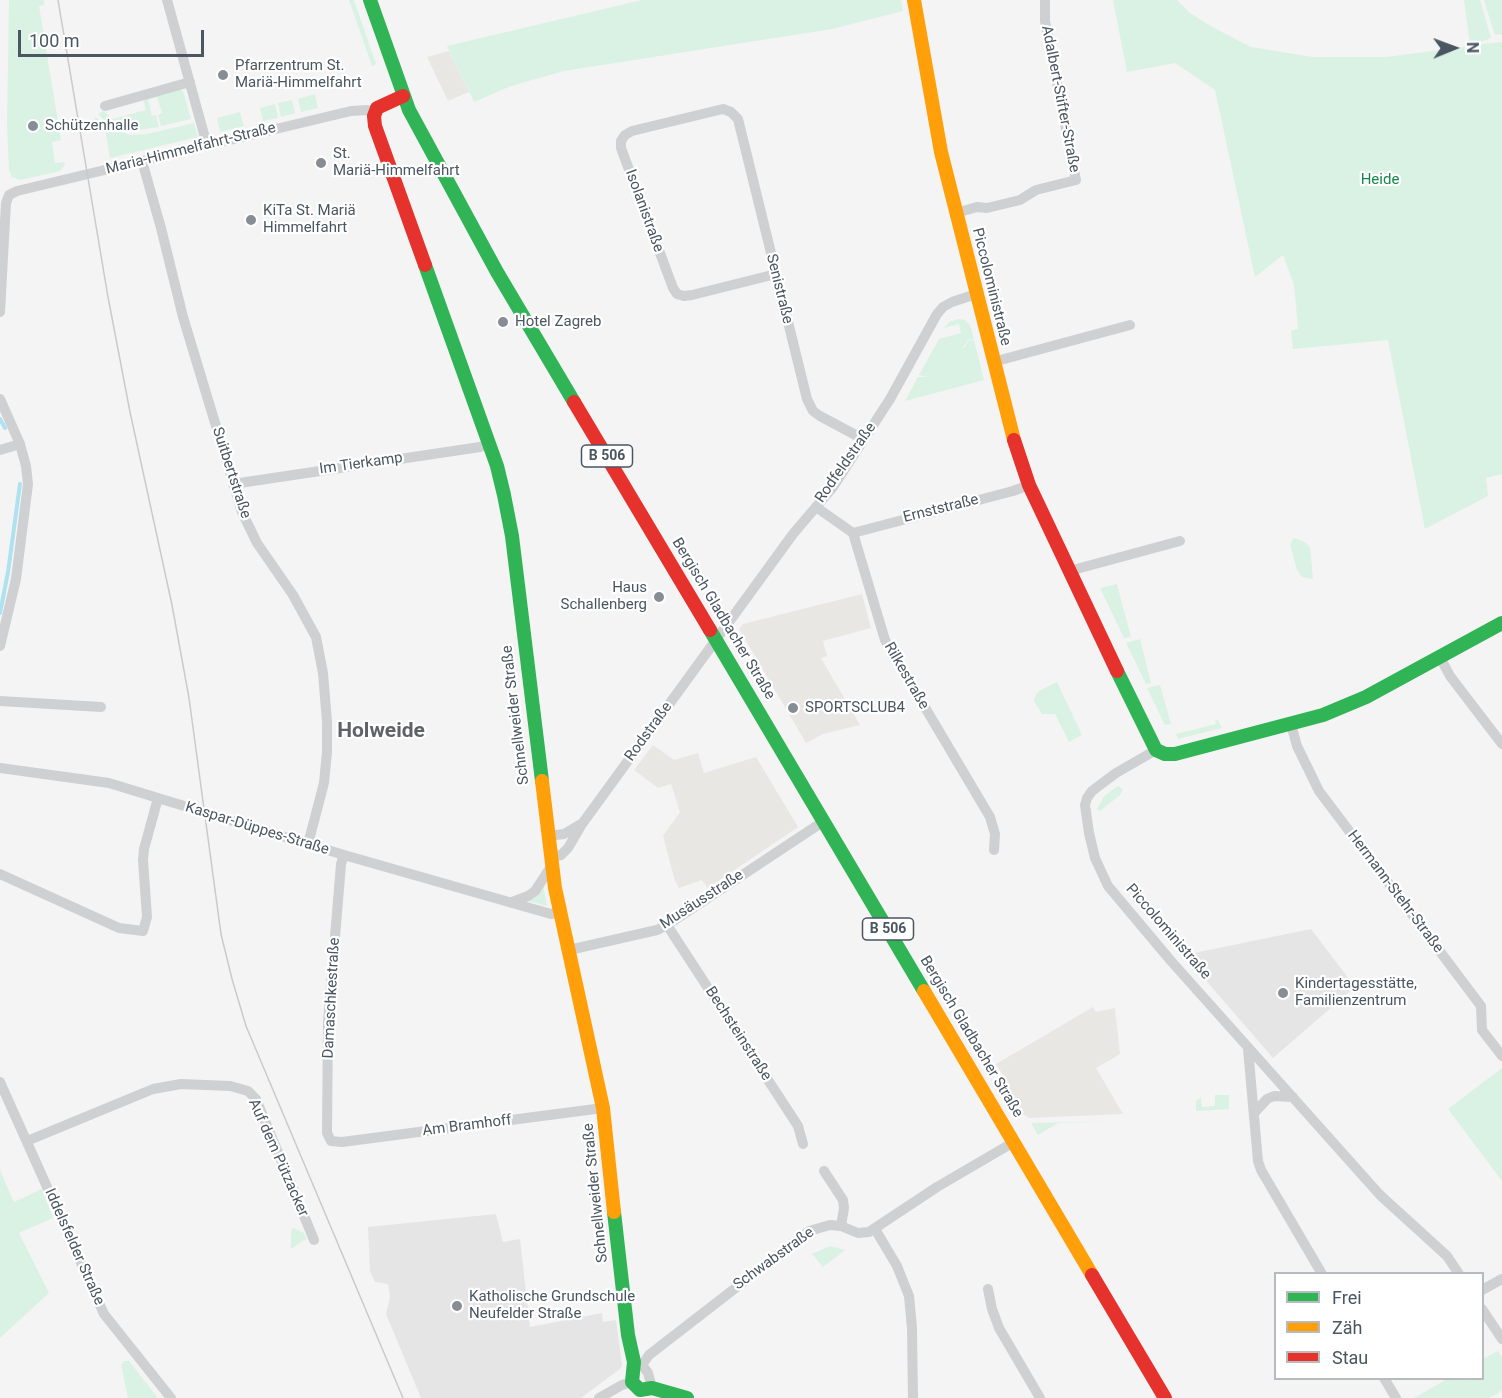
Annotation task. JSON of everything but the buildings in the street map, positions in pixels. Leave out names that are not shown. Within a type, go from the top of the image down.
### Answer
[{"type":"street","points":[[167,0],[207,146]]},
{"type":"street","name":"Bergisch Gladbacher Straße","points":[[370,0],[403,96],[418,128],[498,272],[1166,1398]]},
{"type":"street","name":"Piccoloministraße","points":[[914,0],[936,129],[1013,440],[1029,485],[1069,572],[1156,750],[1116,773],[1092,791],[1087,798],[1086,817],[1100,872],[1115,897],[1380,1195],[1447,1256],[1459,1272]]},
{"type":"street","name":"Adalbert-Stifter-Straße","points":[[956,213],[1020,200],[1036,190],[1076,180],[1045,21],[1045,0]]},
{"type":"street","points":[[105,106],[190,82]]},
{"type":"street","points":[[375,112],[381,105],[403,96]]},
{"type":"street","name":"Isolanistraße","points":[[731,112],[723,109],[632,131],[621,141],[621,148],[677,294],[692,295],[776,274]]},
{"type":"street","name":"Maria-Himmelfahrt-Straße","points":[[0,312],[6,203],[9,195],[17,190],[351,111],[375,112]]},
{"type":"street","name":"Schnellweider Straße","points":[[375,112],[374,120],[378,134],[501,481],[512,536],[551,861],[603,1108],[628,1335],[638,1363],[632,1382]]},
{"type":"street","name":"Senistraße","points":[[731,112],[738,119],[809,405],[820,416],[863,439]]},
{"type":"street","name":"Suitbertstraße","points":[[142,161],[159,218],[183,317],[233,484],[249,528],[311,626],[319,649],[327,722],[327,752],[324,783],[308,844]]},
{"type":"street","name":"Rodfeldstraße","points":[[716,640],[793,534],[832,487],[890,399],[937,314],[952,302],[976,294]]},
{"type":"street","points":[[993,362],[1130,325]]},
{"type":"street","points":[[0,399],[20,444],[28,484],[15,579],[0,646]]},
{"type":"street","points":[[0,450],[20,444]]},
{"type":"street","name":"Im Tierkamp","points":[[233,484],[489,444]]},
{"type":"street","name":"Ernststraße","points":[[853,533],[1029,485]]},
{"type":"street","points":[[816,507],[853,533]]},
{"type":"street","name":"Rilkestraße","points":[[853,533],[885,640],[990,817],[995,834],[994,850]]},
{"type":"street","points":[[1069,572],[1180,541]]},
{"type":"street","points":[[1156,750],[1165,754],[1175,754],[1323,715],[1366,698],[1502,623]]},
{"type":"street","name":"Rodstraße","points":[[551,861],[564,853],[582,824],[716,640]]},
{"type":"street","points":[[1440,657],[1450,676],[1502,744]]},
{"type":"street","points":[[0,701],[101,707]]},
{"type":"street","name":"Hermann-Stehr-Straße","points":[[1291,724],[1297,746],[1319,791],[1481,1006],[1482,1030],[1502,1056]]},
{"type":"street","name":"Kaspar-Düppes-Straße","points":[[0,768],[94,779],[344,855],[551,914],[560,912]]},
{"type":"street","points":[[0,874],[119,928],[144,931],[147,917],[144,849],[158,798]]},
{"type":"street","name":"Musäusstraße","points":[[568,950],[657,930],[667,925],[824,821]]},
{"type":"street","points":[[548,836],[564,834],[582,824]]},
{"type":"street","name":"Damaschkestraße","points":[[330,1141],[327,1133],[328,1022],[341,864],[344,855]]},
{"type":"street","points":[[511,902],[521,900],[535,891],[551,861]]},
{"type":"street","name":"Bechsteinstraße","points":[[667,925],[798,1126],[803,1144]]},
{"type":"street","points":[[1248,1047],[1256,1150],[1261,1170],[1321,1272]]},
{"type":"street","name":"Iddelsfelder Straße","points":[[0,1082],[104,1314],[171,1398]]},
{"type":"street","name":"Auf dem Pützacker","points":[[27,1141],[153,1089],[181,1084],[230,1086],[248,1091],[256,1100],[314,1240]]},
{"type":"street","points":[[1254,1112],[1267,1099],[1274,1096],[1293,1097]]},
{"type":"street","name":"Am Bramhoff","points":[[330,1141],[342,1142],[603,1108]]},
{"type":"street","points":[[913,1398],[909,1296],[897,1266],[875,1229],[937,1187],[1014,1142]]},
{"type":"street","points":[[824,1171],[843,1200],[841,1226]]},
{"type":"street","name":"Schwabstraße","points":[[638,1363],[804,1234],[822,1226],[841,1226],[861,1233],[875,1229]]},
{"type":"street","points":[[1484,1289],[1502,1279]]},
{"type":"street","points":[[988,1289],[999,1328],[1040,1398]]},
{"type":"street","points":[[1484,1312],[1502,1339]]},
{"type":"street","points":[[638,1363],[648,1373],[652,1388]]},
{"type":"street","points":[[1385,1380],[1396,1398]]},
{"type":"street","points":[[599,1398],[622,1384],[632,1382],[635,1388],[640,1390],[652,1388],[683,1397]]},
{"type":"shaded area","points":[[449,51],[469,92],[448,101],[427,57]]},
{"type":"shaded area","points":[[862,594],[871,628],[823,641],[827,656],[821,658],[860,725],[823,734],[806,743],[739,629],[743,624]]},
{"type":"shaded area","points":[[653,745],[674,760],[698,753],[704,773],[756,757],[798,827],[708,888],[702,880],[679,888],[663,836],[680,812],[671,784],[658,788],[634,770]]},
{"type":"shaded area","name":"Kindertagesstätte, Familienzentrum","points":[[1311,929],[1355,987],[1273,1058],[1184,955]]},
{"type":"shaded area","points":[[1093,1007],[1096,1012],[1115,1008],[1120,1054],[1096,1068],[1123,1114],[1028,1118],[1016,1113],[1000,1086],[1003,1075],[996,1064]]},
{"type":"shaded area","name":"Katholische Grundschule Neufelder Straße","points":[[496,1214],[503,1242],[520,1239],[530,1327],[602,1313],[603,1322],[616,1320],[622,1365],[620,1369],[581,1398],[421,1398],[386,1314],[390,1297],[388,1284],[375,1282],[370,1271],[368,1227]]},
{"type":"green space","points":[[9,0],[44,0],[44,5],[39,6],[61,140],[52,142],[55,163],[64,162],[65,165],[60,171],[20,180],[12,177],[9,170],[7,124]]},
{"type":"green space","points":[[349,0],[354,0],[376,64],[372,66]]},
{"type":"green space","points":[[642,0],[901,0],[903,11],[832,29],[564,71],[511,86],[474,102],[447,46]]},
{"type":"green space","name":"Heide","points":[[1113,0],[1177,0],[1190,13],[1251,47],[1313,57],[1387,57],[1470,46],[1464,0],[1480,0],[1491,38],[1473,45],[1502,42],[1502,474],[1486,478],[1488,496],[1425,529],[1388,340],[1293,349],[1291,331],[1298,329],[1294,285],[1283,255],[1255,277],[1215,90],[1175,63],[1127,72]]},
{"type":"green space","points":[[1484,0],[1502,0],[1502,34],[1494,33]]},
{"type":"green space","points":[[179,89],[183,91],[191,119],[161,126],[158,115],[162,113],[157,97],[148,100],[152,116],[156,115],[159,127],[132,131],[105,121],[98,114],[103,111],[113,119],[146,110],[143,99]]},
{"type":"green space","points":[[315,94],[318,108],[301,112],[298,99]]},
{"type":"green space","points":[[292,100],[295,113],[281,117],[278,103]]},
{"type":"green space","points":[[275,104],[278,118],[263,121],[260,108]]},
{"type":"green space","points":[[240,112],[244,126],[220,132],[217,118]]},
{"type":"green space","points":[[95,117],[117,131],[131,135],[147,134],[194,123],[198,137],[110,158],[105,129],[93,131]]},
{"type":"green space","points":[[958,319],[965,320],[970,325],[974,339],[968,340],[960,348],[965,347],[968,341],[974,340],[984,380],[905,401],[918,377],[928,377],[919,375],[939,339],[961,333],[959,324],[944,328],[949,322]]},
{"type":"green space","points":[[1294,538],[1305,542],[1310,547],[1313,579],[1302,577],[1297,570],[1290,544]]},
{"type":"green space","points":[[1117,584],[1131,637],[1124,638],[1100,588]]},
{"type":"green space","points":[[1140,639],[1151,683],[1146,684],[1126,643]]},
{"type":"green space","points":[[1057,682],[1082,735],[1069,742],[1055,714],[1042,714],[1034,701],[1039,691]]},
{"type":"green space","points":[[1160,685],[1171,724],[1165,725],[1147,688]]},
{"type":"green space","points":[[1218,720],[1222,728],[1178,739],[1176,734],[1216,724],[1215,721]]},
{"type":"green space","points":[[1118,786],[1123,789],[1120,795],[1100,811],[1097,809],[1104,796]]},
{"type":"green space","points":[[543,884],[547,906],[528,901]]},
{"type":"green space","points":[[1502,1068],[1502,1181],[1448,1109]]},
{"type":"green space","points":[[1215,1095],[1229,1095],[1229,1109],[1196,1111],[1196,1101],[1201,1097],[1202,1107],[1215,1106]]},
{"type":"green space","points":[[1127,1121],[1058,1123],[1038,1135],[1031,1123]]},
{"type":"green space","points":[[0,1170],[14,1202],[42,1189],[53,1218],[19,1233],[49,1293],[0,1338]]},
{"type":"green space","points":[[293,1228],[304,1233],[306,1239],[291,1249],[291,1231]]},
{"type":"green space","points":[[830,1246],[845,1250],[823,1267],[812,1254]]},
{"type":"green space","points":[[1498,1351],[1502,1357],[1502,1391],[1489,1398],[1414,1398],[1445,1380],[1484,1380],[1484,1358]]},
{"type":"green space","points":[[124,1361],[129,1361],[158,1398],[128,1398],[121,1365]]},
{"type":"waterway","points":[[0,419],[5,428]]},
{"type":"waterway","points":[[0,613],[20,484]]},
{"type":"tram line","points":[[58,0],[108,297],[189,698],[221,934],[232,979],[246,1026],[403,1398]]},
{"type":"traffic: fast","points":[[370,0],[409,110],[497,272],[574,402]]},
{"type":"traffic: fast","points":[[425,265],[497,466],[504,495],[512,536],[542,781]]},
{"type":"traffic: fast","points":[[1117,671],[1156,750],[1165,754],[1175,754],[1323,715],[1366,697],[1502,623]]},
{"type":"traffic: fast","points":[[710,630],[924,991]]},
{"type":"traffic: fast","points":[[614,1212],[628,1335],[634,1362],[632,1382],[640,1390],[652,1388],[687,1398]]},
{"type":"traffic: slow","points":[[914,0],[941,152],[1014,440]]},
{"type":"traffic: slow","points":[[542,781],[555,888],[603,1108],[614,1212]]},
{"type":"traffic: slow","points":[[924,991],[1092,1275]]},
{"type":"traffic: jam","points":[[403,96],[377,108],[374,116],[375,126],[425,265]]},
{"type":"traffic: jam","points":[[574,402],[710,630]]},
{"type":"traffic: jam","points":[[1014,440],[1029,485],[1117,671]]},
{"type":"traffic: jam","points":[[1092,1275],[1165,1398]]},
{"type":"place","name":"Pfarrzentrum St. Mariä-Himmelfahrt","points":[[223,75]]},
{"type":"place","name":"Schützenhalle","points":[[33,126]]},
{"type":"place","name":"St. Mariä-Himmelfahrt","points":[[321,163]]},
{"type":"place","name":"KiTa St. Mariä Himmelfahrt","points":[[251,220]]},
{"type":"place","name":"Hotel Zagreb","points":[[503,322]]},
{"type":"place","name":"Haus Schallenberg","points":[[659,597]]},
{"type":"place","name":"SPORTSCLUB4","points":[[793,708]]},
{"type":"place","name":"Kindertagesstätte, Familienzentrum","points":[[1283,993]]},
{"type":"place","name":"Katholische Grundschule Neufelder Straße","points":[[457,1306]]},
{"type":"district","name":"Holweide","points":[[381,732]]}]
